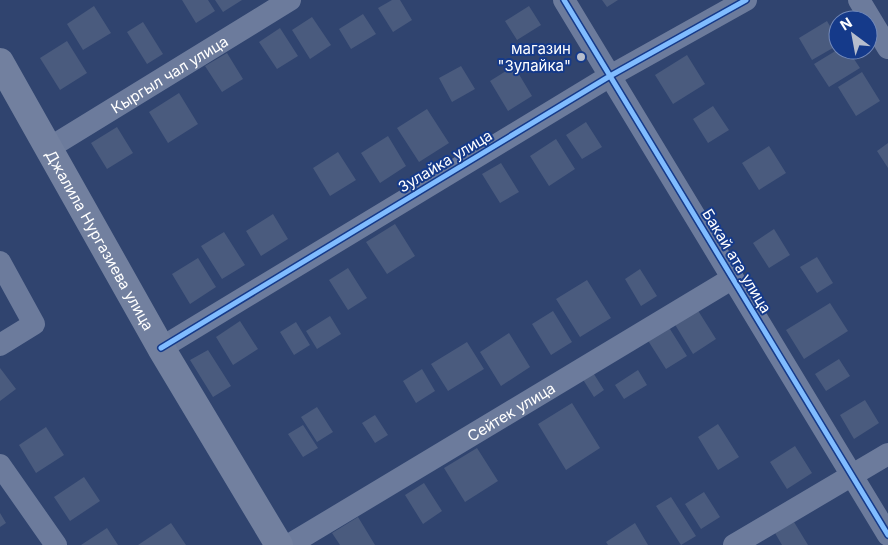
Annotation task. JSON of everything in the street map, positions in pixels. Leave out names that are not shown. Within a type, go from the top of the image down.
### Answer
[{"type":"street","name":"Кыргыл чал улица","points":[[49,148],[290,0]]},
{"type":"street","name":"Бакай ата улица","points":[[564,0],[888,535]]},
{"type":"street","name":"Зулайка улица","points":[[161,348],[610,76],[746,0]]},
{"type":"street","points":[[859,0],[888,48]]},
{"type":"street","name":"Джалила Нургазиева улица","points":[[0,62],[161,348],[279,545]]},
{"type":"street","points":[[0,262],[34,324],[0,345]]},
{"type":"street","name":"Сейтек улица","points":[[290,545],[733,278]]},
{"type":"street","points":[[734,545],[888,454]]},
{"type":"street","points":[[0,465],[56,545]]},
{"type":"building","points":[[182,0],[208,0],[215,11],[196,23]]},
{"type":"building","points":[[215,0],[242,0],[223,12]]},
{"type":"building","points":[[392,0],[400,0],[412,20],[393,32],[378,8]]},
{"type":"building","points":[[602,0],[618,0],[607,7]]},
{"type":"building","points":[[94,6],[111,33],[83,50],[67,24]]},
{"type":"building","points":[[529,6],[541,25],[517,40],[505,21]]},
{"type":"building","points":[[363,14],[376,34],[351,49],[339,29]]},
{"type":"building","points":[[312,17],[331,45],[310,59],[292,30]]},
{"type":"building","points":[[827,21],[828,23],[828,51],[812,60],[799,38]]},
{"type":"building","points":[[143,22],[163,54],[147,64],[127,32]]},
{"type":"building","points":[[280,28],[298,56],[277,69],[259,42]]},
{"type":"building","points":[[67,41],[87,73],[60,90],[40,58]]},
{"type":"building","points":[[227,53],[243,79],[222,92],[205,66]]},
{"type":"building","points":[[687,55],[705,84],[673,104],[655,75]]},
{"type":"building","points":[[828,55],[828,60],[855,60],[860,68],[829,87],[814,64]]},
{"type":"building","points":[[461,66],[475,89],[452,102],[439,78]]},
{"type":"building","points":[[514,66],[532,96],[508,111],[490,81]]},
{"type":"building","points":[[862,72],[880,101],[856,116],[838,87]]},
{"type":"building","points":[[179,93],[198,124],[168,143],[149,112]]},
{"type":"building","points":[[713,106],[729,130],[708,143],[693,119]]},
{"type":"building","points":[[427,109],[449,143],[419,162],[397,128]]},
{"type":"building","points":[[586,122],[602,147],[582,159],[566,135]]},
{"type":"building","points":[[117,127],[133,153],[107,169],[91,143]]},
{"type":"building","points":[[388,136],[406,166],[380,183],[361,153]]},
{"type":"building","points":[[556,139],[575,169],[549,186],[530,156]]},
{"type":"building","points":[[888,143],[888,168],[877,151]]},
{"type":"building","points":[[769,146],[786,173],[759,190],[742,163]]},
{"type":"building","points":[[338,152],[356,180],[330,196],[313,168]]},
{"type":"building","points":[[501,163],[519,192],[500,203],[482,174]]},
{"type":"building","points":[[273,214],[288,239],[261,256],[246,231]]},
{"type":"building","points":[[395,224],[415,256],[387,274],[366,242]]},
{"type":"building","points":[[774,229],[790,255],[769,268],[753,243]]},
{"type":"building","points":[[224,232],[245,265],[222,279],[201,246]]},
{"type":"building","points":[[817,257],[833,283],[817,293],[800,267]]},
{"type":"building","points":[[198,258],[216,287],[190,304],[172,274]]},
{"type":"building","points":[[348,268],[367,298],[348,310],[329,280]]},
{"type":"building","points":[[640,269],[657,296],[641,306],[625,279]]},
{"type":"building","points":[[587,280],[611,318],[580,337],[556,299]]},
{"type":"building","points":[[830,303],[848,331],[804,359],[786,330]]},
{"type":"building","points":[[697,309],[716,339],[693,354],[674,323]]},
{"type":"building","points":[[553,311],[572,342],[551,355],[532,324]]},
{"type":"building","points":[[330,316],[341,334],[317,349],[306,331]]},
{"type":"building","points":[[240,321],[258,349],[233,365],[216,337]]},
{"type":"building","points":[[296,322],[310,345],[294,355],[280,332]]},
{"type":"building","points":[[668,326],[687,356],[666,369],[647,339]]},
{"type":"building","points":[[509,333],[530,367],[501,386],[480,352]]},
{"type":"building","points":[[467,342],[484,369],[448,391],[431,364]]},
{"type":"building","points":[[208,350],[231,386],[213,397],[190,360]]},
{"type":"building","points":[[839,359],[850,376],[826,391],[815,374]]},
{"type":"building","points":[[0,368],[16,389],[0,401]]},
{"type":"building","points":[[422,369],[435,391],[416,403],[403,381]]},
{"type":"building","points":[[638,370],[647,385],[624,399],[615,385]]},
{"type":"building","points":[[592,371],[604,390],[594,397],[582,378]]},
{"type":"building","points":[[865,400],[879,423],[854,439],[840,415]]},
{"type":"building","points":[[572,403],[600,448],[566,470],[538,424]]},
{"type":"building","points":[[317,407],[333,432],[317,442],[301,417]]},
{"type":"building","points":[[375,415],[388,435],[375,443],[362,423]]},
{"type":"building","points":[[718,424],[739,457],[718,470],[698,437]]},
{"type":"building","points":[[303,425],[318,448],[303,457],[288,434]]},
{"type":"building","points":[[46,427],[64,455],[36,473],[19,445]]},
{"type":"building","points":[[795,446],[812,473],[787,489],[770,462]]},
{"type":"building","points":[[477,448],[498,481],[465,502],[444,468]]},
{"type":"building","points":[[84,477],[100,501],[70,521],[54,497]]},
{"type":"building","points":[[424,483],[442,511],[423,524],[405,495]]},
{"type":"building","points":[[704,492],[720,517],[701,529],[685,504]]},
{"type":"building","points":[[671,497],[696,536],[681,545],[656,506]]},
{"type":"building","points":[[0,513],[6,523],[0,527]]},
{"type":"building","points":[[358,517],[375,545],[340,545],[332,533]]},
{"type":"building","points":[[794,522],[808,545],[782,545],[775,533]]},
{"type":"building","points":[[171,523],[186,545],[138,545]]},
{"type":"building","points":[[635,523],[648,545],[608,545],[606,542]]},
{"type":"building","points":[[107,528],[118,545],[81,545]]},
{"type":"cycle path","points":[[564,0],[888,535]]},
{"type":"cycle path","points":[[161,348],[610,76],[746,0]]},
{"type":"place","name":"магазин \"Зулайка\"","points":[[581,57]]}]
